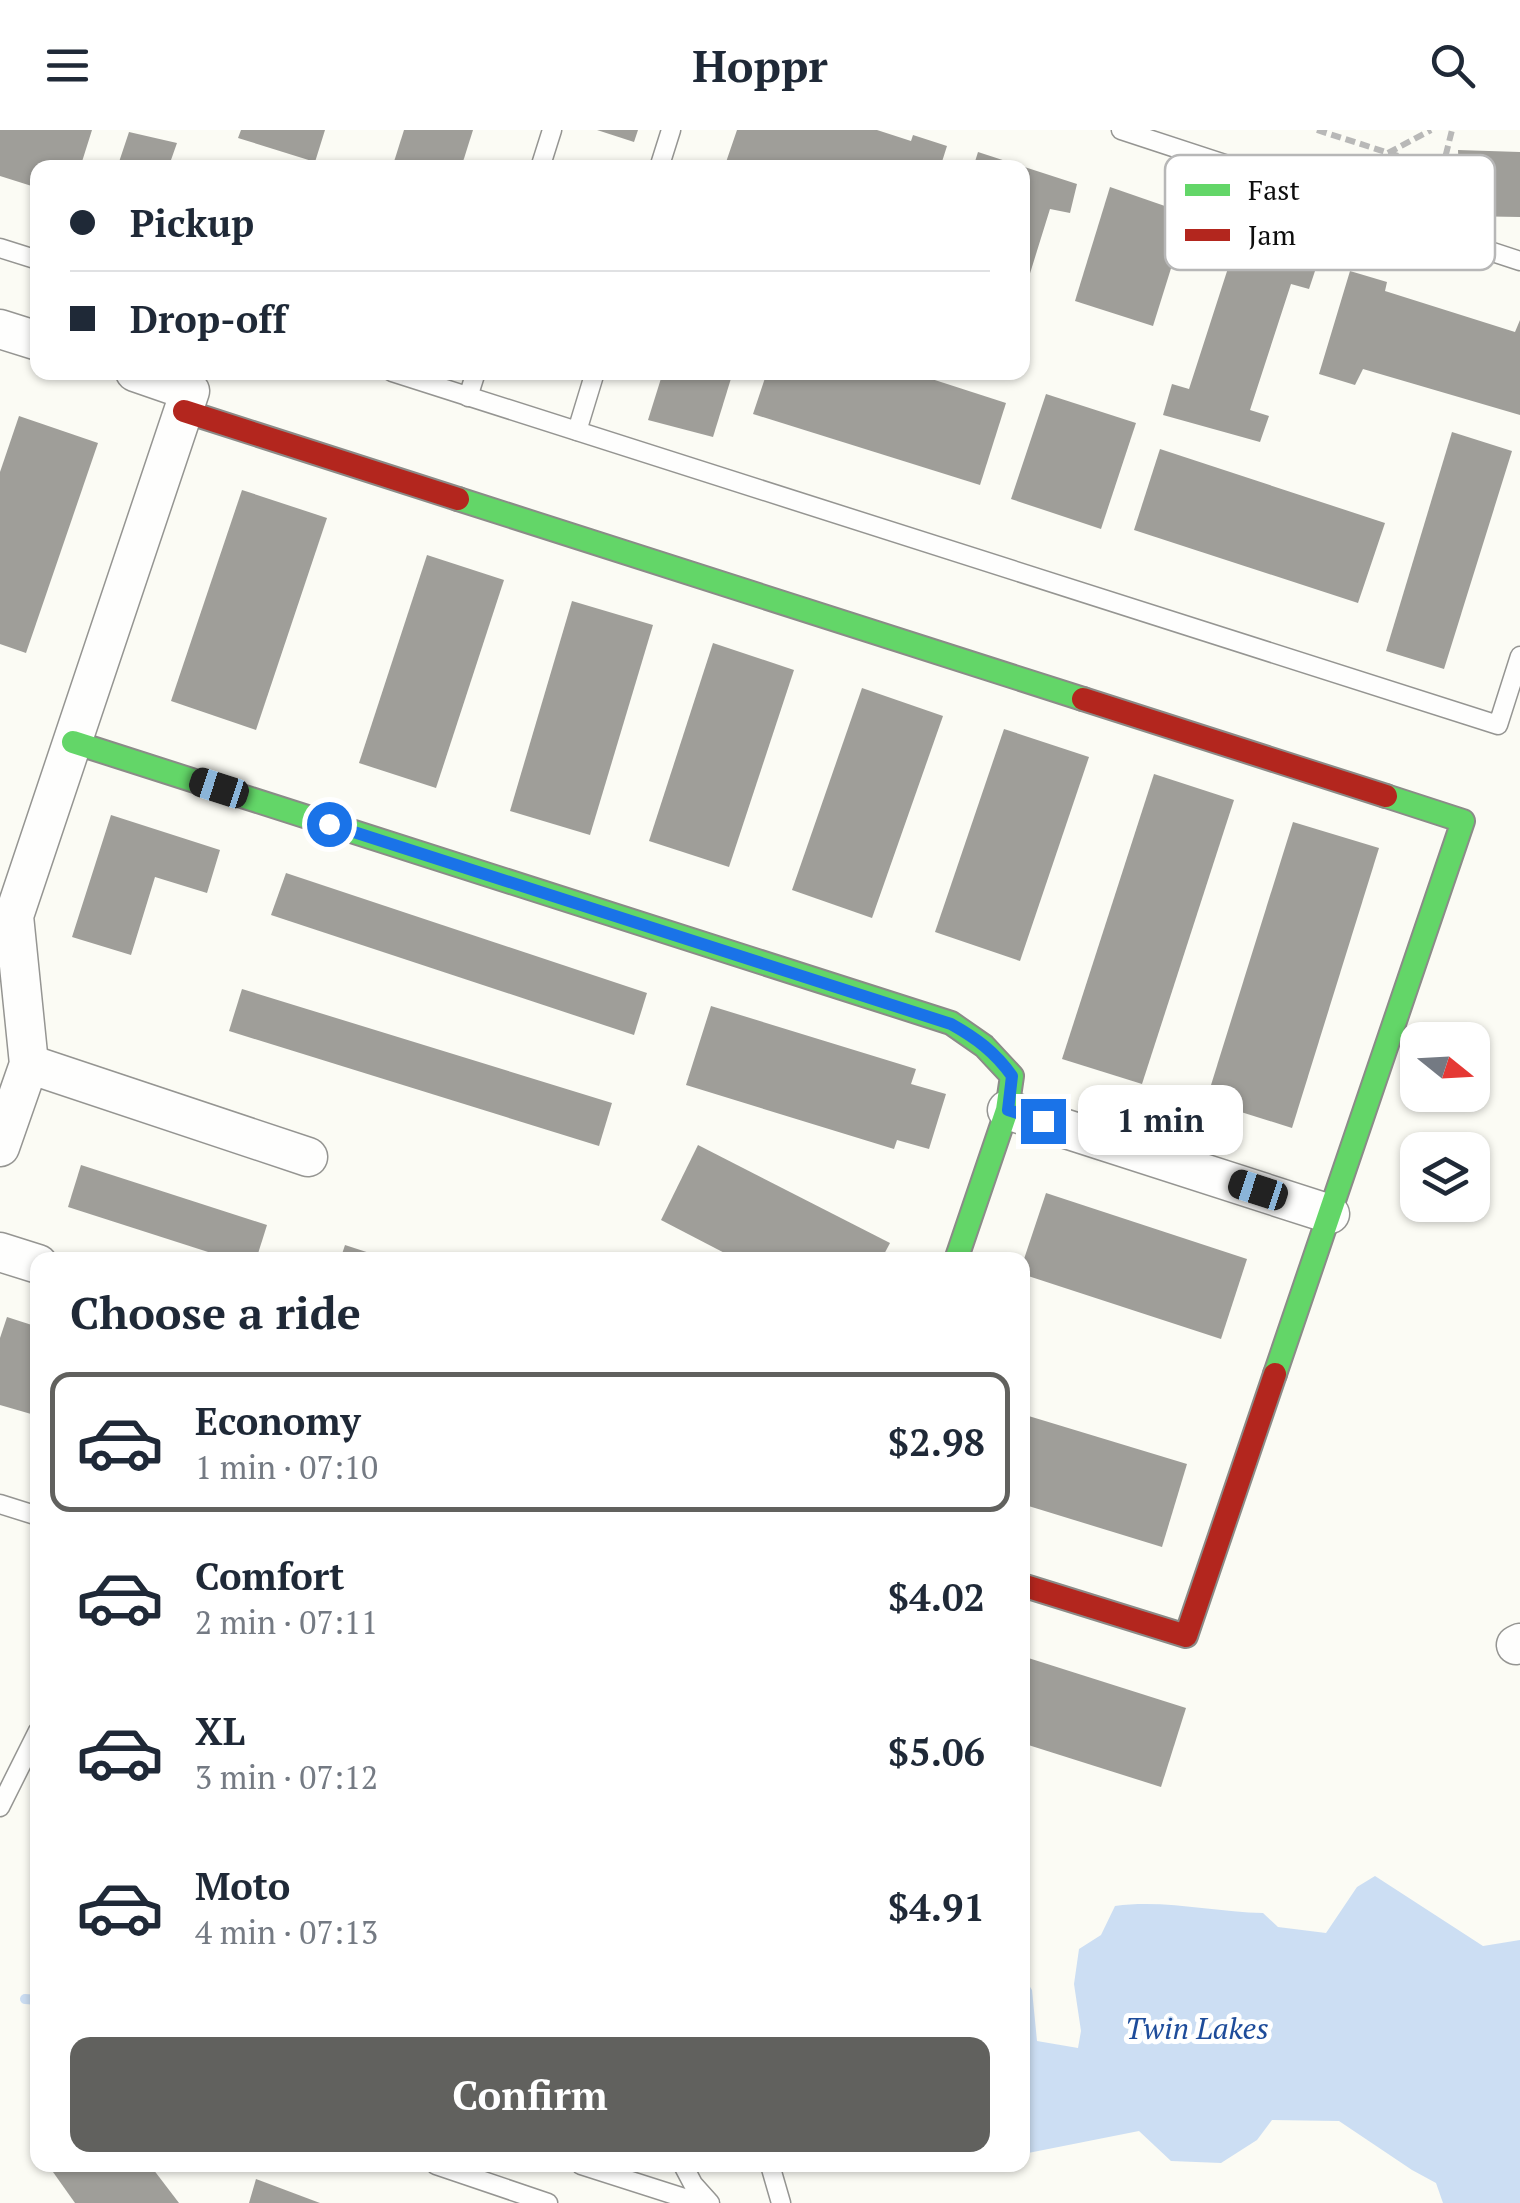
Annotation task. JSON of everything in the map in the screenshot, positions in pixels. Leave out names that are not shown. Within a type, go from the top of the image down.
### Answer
[{"type":"street","points":[[0,329],[30,338]]},
{"type":"street","points":[[0,1147],[29,1064],[14,916],[190,390],[159,380]]},
{"type":"street","points":[[184,411],[1463,821],[1186,1636],[1030,1587]]},
{"type":"street","points":[[72,742],[951,1024],[976,1038],[1012,1076],[1008,1110],[959,1252]]},
{"type":"street","points":[[29,1064],[308,1157]]},
{"type":"street","points":[[1008,1110],[1330,1214]]},
{"type":"street","points":[[0,1252],[30,1261]]},
{"type":"lane","points":[[543,160],[552,130]]},
{"type":"lane","points":[[662,160],[671,130]]},
{"type":"lane","points":[[1121,130],[1197,155]]},
{"type":"lane","points":[[0,248],[30,257]]},
{"type":"lane","points":[[1495,253],[1520,261]]},
{"type":"lane","points":[[416,380],[1498,725],[1520,656]]},
{"type":"lane","points":[[468,397],[473,380]]},
{"type":"lane","points":[[577,431],[593,380]]},
{"type":"lane","points":[[0,1504],[30,1513]]},
{"type":"lane","points":[[0,1807],[30,1747]]},
{"type":"lane","points":[[457,2172],[548,2203]]},
{"type":"lane","points":[[603,2172],[700,2203]]},
{"type":"lane","points":[[687,2172],[710,2203]]},
{"type":"lane","points":[[772,2172],[781,2203]]},
{"type":"path","points":[[1317,130],[1394,155]]},
{"type":"path","points":[[1391,154],[1431,130]]},
{"type":"path","points":[[1446,155],[1452,130]]},
{"type":"water","name":"Twin Lakes","points":[[1375,1876],[1483,1946],[1520,1940],[1520,2203],[1443,2203],[1436,2183],[1339,2121],[1272,2120],[1257,2140],[1221,2163],[1171,2161],[1139,2131],[1030,2153],[1030,1987],[1037,2041],[1078,2048],[1081,2031],[1074,1984],[1079,1949],[1101,1935],[1115,1906],[1170,1905],[1263,1913],[1278,1927],[1326,1933],[1357,1887]]},
{"type":"building","points":[[0,130],[92,130],[83,160],[30,160],[30,185],[0,176]]},
{"type":"building","points":[[241,130],[325,130],[316,160],[238,138]]},
{"type":"building","points":[[404,130],[473,130],[464,160],[395,160]]},
{"type":"building","points":[[597,130],[638,130],[634,142]]},
{"type":"building","points":[[737,130],[877,130],[911,141],[913,135],[947,146],[943,160],[727,160]]},
{"type":"building","points":[[129,132],[177,143],[171,160],[120,160]]},
{"type":"building","points":[[1458,150],[1520,152],[1520,217],[1495,217],[1495,155],[1458,155]]},
{"type":"building","points":[[978,152],[1003,160],[976,160]]},
{"type":"building","points":[[1030,169],[1077,184],[1070,213],[1050,209],[1030,273]]},
{"type":"building","points":[[1110,187],[1165,206],[1165,270],[1170,270],[1153,326],[1075,301]]},
{"type":"building","points":[[1227,270],[1315,270],[1309,289],[1291,284],[1250,410],[1269,416],[1260,442],[1163,415],[1172,384],[1189,389]]},
{"type":"building","points":[[1350,271],[1387,282],[1385,291],[1515,332],[1520,320],[1520,415],[1363,369],[1355,385],[1319,374]]},
{"type":"building","points":[[660,380],[731,380],[713,437],[648,420]]},
{"type":"building","points":[[764,380],[935,380],[1006,403],[980,485],[753,414]]},
{"type":"building","points":[[1046,394],[1136,423],[1101,529],[1011,499]]},
{"type":"building","points":[[19,416],[98,443],[26,653],[0,644],[0,472]]},
{"type":"building","points":[[1452,432],[1512,451],[1444,669],[1386,651]]},
{"type":"building","points":[[1160,449],[1385,523],[1358,603],[1134,530]]},
{"type":"building","points":[[242,490],[327,518],[256,730],[171,701]]},
{"type":"building","points":[[427,555],[504,580],[436,788],[359,763]]},
{"type":"building","points":[[572,601],[653,625],[590,835],[510,811]]},
{"type":"building","points":[[713,643],[794,670],[729,867],[649,841]]},
{"type":"building","points":[[862,688],[943,716],[872,918],[792,890]]},
{"type":"building","points":[[1004,729],[1089,757],[1020,961],[935,932]]},
{"type":"building","points":[[1154,774],[1234,800],[1142,1084],[1062,1059]]},
{"type":"building","points":[[111,815],[220,850],[207,893],[155,877],[131,955],[72,937]]},
{"type":"building","points":[[1293,822],[1379,848],[1292,1128],[1206,1101]]},
{"type":"building","points":[[286,873],[647,993],[634,1035],[271,915]]},
{"type":"building","points":[[242,989],[612,1103],[599,1146],[229,1031]]},
{"type":"building","points":[[711,1006],[916,1069],[911,1084],[946,1094],[929,1149],[897,1140],[894,1149],[686,1085]]},
{"type":"building","points":[[698,1145],[890,1243],[885,1252],[723,1252],[661,1220]]},
{"type":"building","points":[[81,1165],[267,1225],[259,1252],[208,1252],[68,1207]]},
{"type":"building","points":[[1046,1193],[1247,1259],[1221,1339],[1030,1277],[1030,1252],[1026,1252]]},
{"type":"building","points":[[345,1245],[366,1252],[343,1252]]},
{"type":"building","points":[[7,1317],[30,1324],[30,1414],[0,1405],[0,1338]]},
{"type":"building","points":[[1030,1416],[1187,1464],[1162,1547],[1030,1506]]},
{"type":"building","points":[[1030,1659],[1186,1708],[1161,1787],[1030,1746]]},
{"type":"building","points":[[53,2172],[155,2172],[179,2203],[75,2203]]},
{"type":"building","points":[[256,2179],[320,2203],[249,2203]]},
{"type":"waterway","points":[[25,1999],[30,1999]]},
{"type":"traffic: fast","points":[[458,499],[1083,699]]},
{"type":"traffic: fast","points":[[73,742],[951,1023],[984,1046],[1012,1076],[1007,1110],[959,1252]]},
{"type":"traffic: fast","points":[[1275,1374],[1463,821],[1386,796]]},
{"type":"traffic: jam","points":[[184,411],[458,499]]},
{"type":"traffic: jam","points":[[1083,699],[1386,796]]},
{"type":"traffic: jam","points":[[1030,1587],[1186,1636],[1275,1374]]},
{"type":"route","points":[[329,824],[951,1024],[976,1038],[1012,1076],[1008,1110],[1043,1121]]}]
